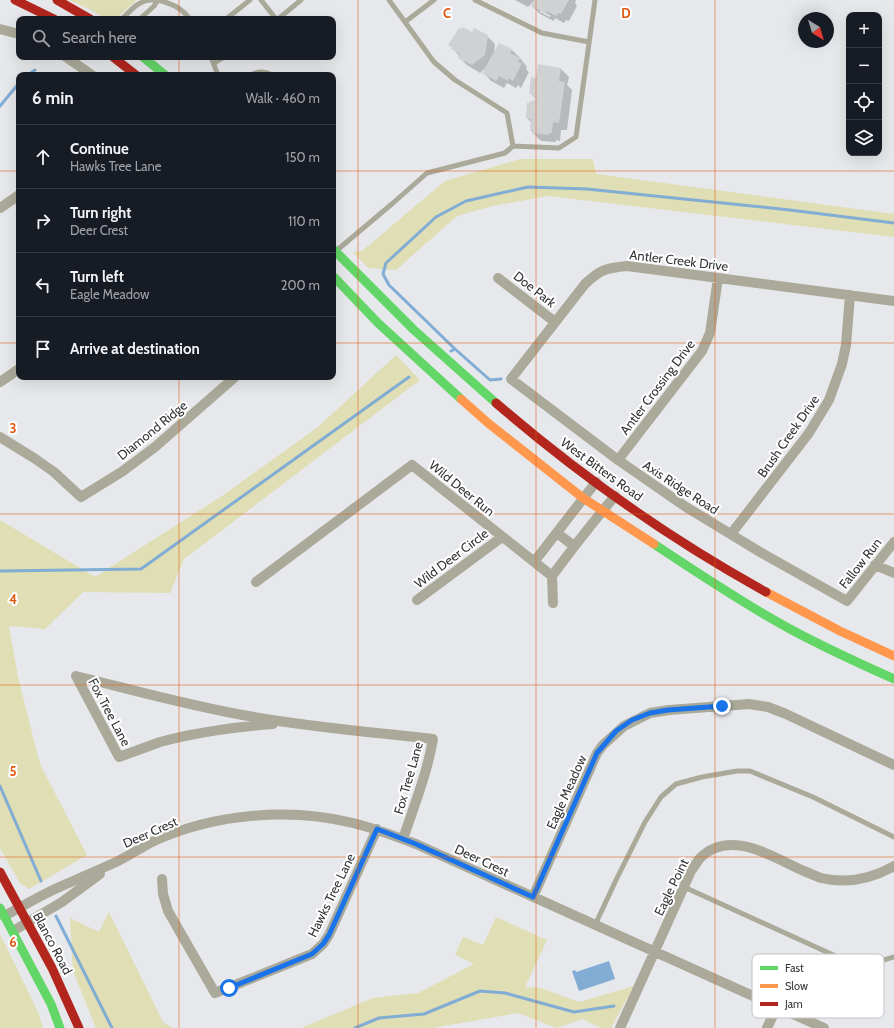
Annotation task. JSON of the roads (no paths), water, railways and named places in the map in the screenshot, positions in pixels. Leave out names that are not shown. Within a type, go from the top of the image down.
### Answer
[{"type":"main road","points":[[15,0],[48,16]]},
{"type":"main road","points":[[57,0],[85,16]]},
{"type":"main road","points":[[116,60],[132,72]]},
{"type":"main road","points":[[147,60],[161,72]]},
{"type":"main road","name":"West Bitters Road","points":[[336,254],[386,316],[488,423],[583,498],[696,572],[781,624],[850,660],[894,679]]},
{"type":"main road","name":"West Bitters Road","points":[[336,278],[446,361],[536,437],[615,496],[725,569],[859,642],[894,656]]},
{"type":"main road","name":"Blanco Road","points":[[0,872],[66,995],[79,1028]]},
{"type":"main road","points":[[2,912],[51,1004],[60,1028]]},
{"type":"street","points":[[0,28],[16,33]]},
{"type":"street","points":[[70,60],[88,72]]},
{"type":"street","points":[[0,208],[16,197]]},
{"type":"street","name":"Antler Creek Drive","points":[[511,379],[585,284],[595,274],[608,268],[627,266],[894,301]]},
{"type":"street","name":"Doe Park","points":[[498,278],[555,322]]},
{"type":"street","name":"Antler Crossing Drive","points":[[618,460],[702,351],[710,333],[718,278]]},
{"type":"street","name":"Brush Creek Drive","points":[[731,534],[809,433],[829,400],[842,364],[846,345],[850,295]]},
{"type":"street","points":[[0,382],[16,371]]},
{"type":"street","name":"Axis Ridge Road","points":[[511,379],[618,460],[686,507],[760,552],[847,601]]},
{"type":"street","name":"Diamond Ridge","points":[[0,437],[54,472],[81,497],[123,471],[155,447],[233,380]]},
{"type":"street","name":"Wild Deer Run","points":[[256,582],[412,465],[552,576]]},
{"type":"street","points":[[534,562],[596,482]]},
{"type":"street","points":[[553,603],[552,576],[574,546],[615,496]]},
{"type":"street","points":[[557,533],[574,546]]},
{"type":"street","name":"Wild Deer Circle","points":[[417,600],[502,537]]},
{"type":"street","name":"Fallow Run","points":[[847,601],[894,542]]},
{"type":"street","points":[[875,565],[894,573]]},
{"type":"street","name":"Fox Tree Lane","points":[[297,724],[245,726],[202,732],[160,742],[119,757],[76,676],[199,706],[297,724],[433,739],[424,778],[403,839]]},
{"type":"street","name":"Eagle Meadow","points":[[533,897],[597,753],[616,731],[640,716],[668,710],[749,704],[768,707],[894,765]]},
{"type":"street","name":"Deer Crest","points":[[2,912],[20,908],[54,889],[115,862],[153,841],[185,830],[218,821],[251,816],[285,815],[318,817],[352,822],[377,829],[403,839],[752,996]]},
{"type":"street","name":"Hawks Tree Lane","points":[[162,879],[168,911],[215,994],[312,954],[323,944],[329,935],[377,829]]},
{"type":"street","name":"Eagle Point","points":[[620,1028],[692,871],[699,859],[711,850],[724,845],[743,845],[820,878],[839,881],[858,880],[877,875],[894,866]]},
{"type":"street","name":"Deer Crest","points":[[13,931],[62,902],[115,862]]},
{"type":"street","points":[[767,1028],[772,1018]]},
{"type":"street","name":"Deer Crest","points":[[802,1018],[824,1028]]},
{"type":"lane","points":[[125,16],[138,3],[146,0],[152,0]]},
{"type":"lane","points":[[143,16],[158,0],[174,4],[188,16]]},
{"type":"lane","points":[[230,16],[250,0]]},
{"type":"lane","points":[[261,0],[274,16]]},
{"type":"lane","points":[[281,16],[301,0]]},
{"type":"lane","points":[[389,0],[434,62],[455,80],[507,113],[513,146]]},
{"type":"lane","points":[[406,22],[434,0]]},
{"type":"lane","points":[[475,0],[542,33],[589,42]]},
{"type":"lane","points":[[336,249],[427,173],[505,153],[513,146],[559,148],[576,137],[595,0]]},
{"type":"lane","points":[[213,60],[217,72]]},
{"type":"lane","points":[[214,63],[219,60]]},
{"type":"lane","points":[[595,926],[645,822],[661,797],[676,784],[702,777],[737,771],[750,771],[813,797],[894,837]]},
{"type":"lane","points":[[684,887],[831,954]]},
{"type":"lane","points":[[884,960],[894,957]]},
{"type":"water","points":[[609,961],[615,979],[579,991],[572,971],[575,970],[576,972]]},
{"type":"waterway","points":[[0,106],[16,87]]},
{"type":"waterway","points":[[451,351],[455,349],[389,285],[383,274],[386,263],[436,217],[466,201],[528,187],[587,189],[790,210],[894,223]]},
{"type":"waterway","points":[[455,349],[490,380],[501,379]]},
{"type":"waterway","points":[[0,571],[141,569],[409,377]]},
{"type":"waterway","points":[[0,786],[41,881]]},
{"type":"waterway","points":[[56,916],[112,1028]]},
{"type":"waterway","points":[[355,1028],[379,1018],[424,1014],[480,991],[505,993],[574,1012],[614,1006]]}]
